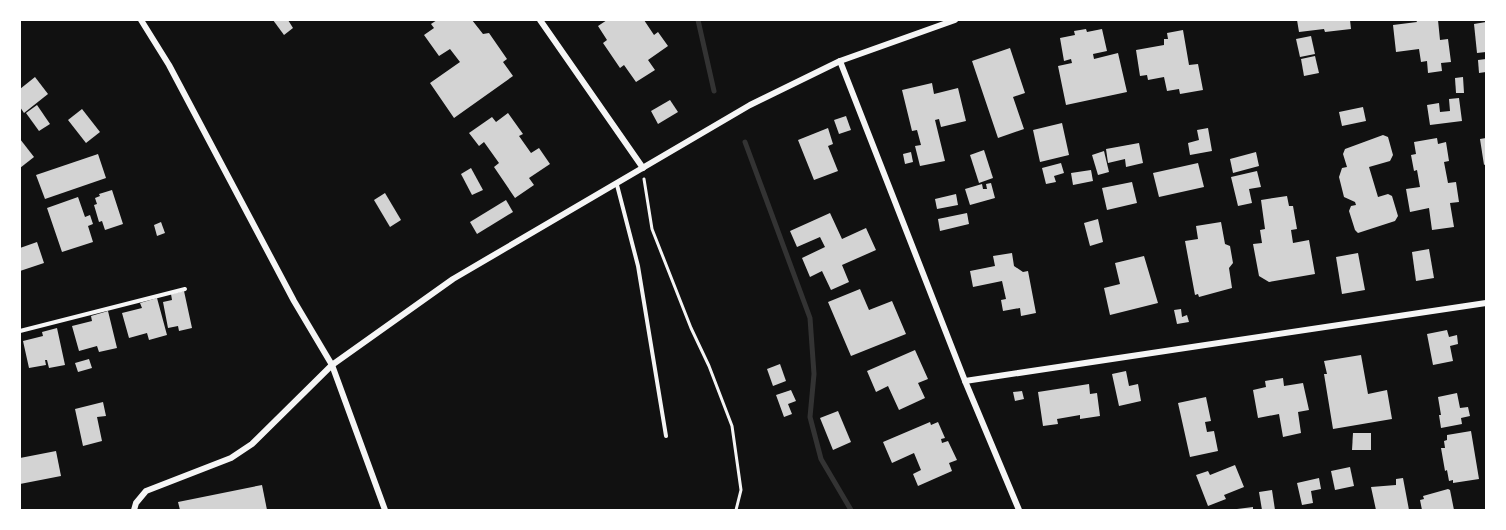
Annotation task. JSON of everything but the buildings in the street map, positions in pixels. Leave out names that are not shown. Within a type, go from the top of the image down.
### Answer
[{"type":"street","points":[[141,20],[170,65],[294,301],[332,365],[385,510]]},
{"type":"street","points":[[540,20],[643,168]]},
{"type":"street","points":[[134,510],[136,503],[146,491],[231,458],[252,444],[332,365],[453,279],[750,105],[840,61],[955,20]]},
{"type":"street","points":[[840,61],[965,381],[1019,510]]},
{"type":"street","points":[[965,381],[1486,303]]},
{"type":"lane","points":[[616,185],[638,266],[666,436]]},
{"type":"lane","points":[[20,331],[185,288]]},
{"type":"path","points":[[643,168],[652,229],[732,426],[741,490],[736,510]]},
{"type":"waterway","points":[[698,20],[714,91]]},
{"type":"waterway","points":[[745,142],[810,318],[814,374],[810,417],[821,459],[851,510]]}]
